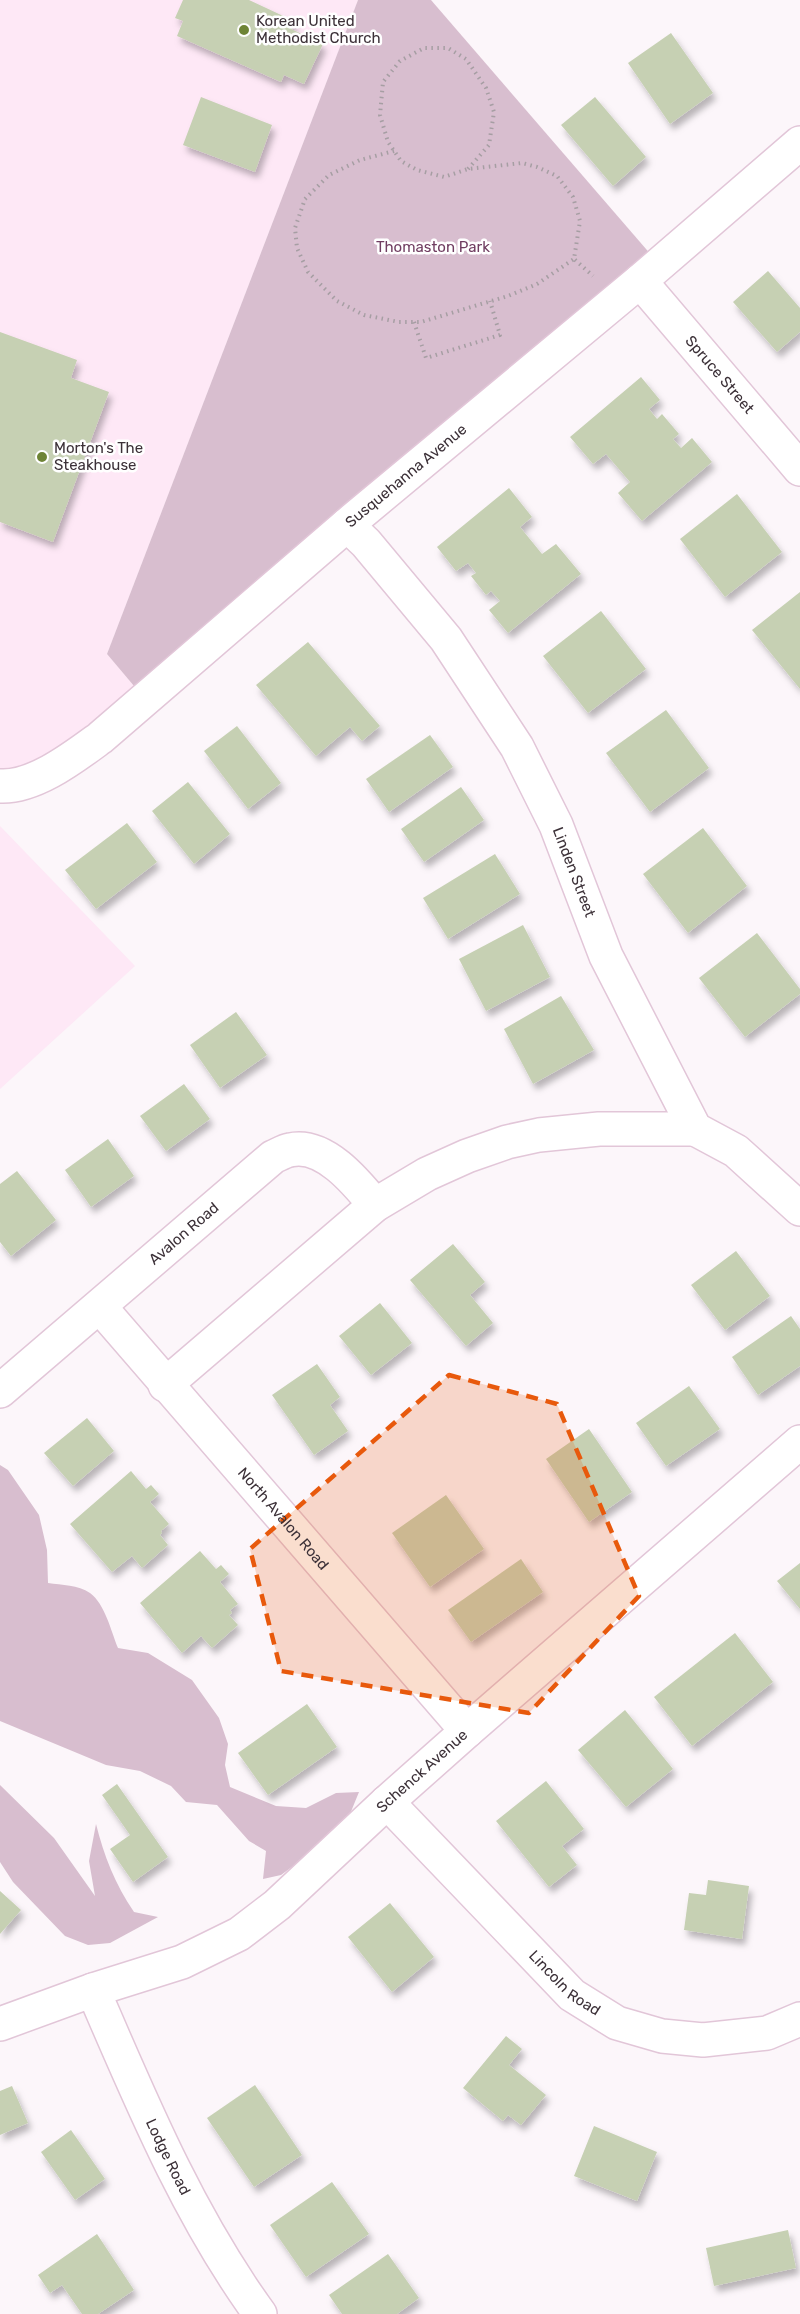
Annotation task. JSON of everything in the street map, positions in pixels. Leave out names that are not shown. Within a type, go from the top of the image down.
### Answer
[{"type":"street","name":"Susquehanna Avenue","points":[[0,786],[43,776],[100,738],[347,525],[629,290],[800,142]]},
{"type":"street","name":"Spruce Street","points":[[629,290],[800,469]]},
{"type":"street","name":"Linden Street","points":[[347,525],[366,543],[446,639],[518,747],[556,825],[606,956],[694,1129]]},
{"type":"street","points":[[165,1385],[375,1205],[427,1174],[466,1156],[507,1142],[539,1135],[599,1129],[694,1129],[736,1151],[800,1209]]},
{"type":"street","name":"Avalon Road","points":[[0,1391],[273,1157],[289,1150],[313,1152],[347,1173],[375,1205]]},
{"type":"street","name":"North Avalon Road","points":[[100,1307],[165,1385],[467,1731]]},
{"type":"street","name":"Schenck Avenue","points":[[0,2024],[93,1990],[182,1962],[239,1934],[277,1905],[467,1731],[800,1442]]},
{"type":"street","name":"Lincoln Road","points":[[387,1802],[572,1995],[617,2023],[663,2036],[703,2040],[767,2033],[800,2019]]},
{"type":"street","name":"Lodge Road","points":[[93,1990],[156,2134],[205,2227],[260,2314]]},
{"type":"path","points":[[394,151],[360,160],[329,175],[305,199],[295,228],[297,248],[308,272],[337,302],[364,315],[399,322],[414,322],[490,302],[537,284],[574,259],[580,221],[573,198],[557,176],[522,163],[468,169],[444,177],[417,170],[401,161],[388,142],[380,115],[383,82],[400,61],[424,48],[448,48],[466,59],[486,88],[494,112],[489,145],[468,169]]},
{"type":"path","points":[[574,259],[629,290]]},
{"type":"path","points":[[414,322],[426,358],[500,335],[490,302]]},
{"type":"highlighted area","points":[[449,1375],[557,1404],[639,1596],[529,1713],[281,1671],[250,1549]]},
{"type":"shaded area","points":[[0,0],[358,0],[107,654],[145,699],[0,786]]},
{"type":"shaded area","points":[[0,826],[135,966],[0,1089]]},
{"type":"green space","name":"Thomaston Park","points":[[358,0],[431,0],[659,264],[145,699],[107,654]]},
{"type":"green space","points":[[0,1465],[8,1470],[39,1515],[47,1550],[48,1583],[75,1587],[90,1593],[104,1611],[118,1648],[148,1653],[192,1680],[219,1718],[228,1744],[225,1765],[230,1787],[276,1806],[306,1808],[336,1793],[359,1792],[350,1814],[308,1855],[281,1875],[263,1879],[266,1851],[249,1841],[217,1805],[186,1802],[171,1786],[140,1771],[106,1765],[0,1721]]},
{"type":"green space","points":[[0,1785],[54,1838],[95,1896],[89,1861],[96,1824],[111,1870],[134,1912],[158,1917],[110,1943],[88,1945],[65,1936],[13,1882],[0,1862]]},
{"type":"building","points":[[183,0],[249,0],[294,21],[291,29],[323,44],[304,84],[284,75],[281,82],[177,36],[183,21],[175,18]]},
{"type":"building","points":[[671,33],[713,93],[670,124],[628,63]]},
{"type":"building","points":[[201,97],[272,125],[255,172],[183,145]]},
{"type":"building","points":[[595,97],[646,157],[613,186],[561,125]]},
{"type":"building","points":[[768,271],[800,308],[800,332],[777,352],[733,302]]},
{"type":"building","name":"Morton's The Steakhouse","points":[[0,332],[77,360],[71,378],[109,392],[53,542],[0,522]]},
{"type":"building","points":[[641,377],[660,400],[649,409],[657,419],[662,414],[679,434],[673,439],[681,448],[692,438],[712,462],[642,521],[618,493],[630,482],[606,454],[593,464],[570,437]]},
{"type":"building","points":[[509,488],[532,517],[520,527],[542,554],[556,544],[581,574],[508,633],[489,610],[500,601],[491,591],[486,595],[471,576],[476,573],[468,563],[456,571],[437,547]]},
{"type":"building","points":[[737,494],[782,552],[725,597],[680,539]]},
{"type":"building","points":[[800,592],[800,689],[752,630]]},
{"type":"building","points":[[601,611],[646,669],[588,713],[543,656]]},
{"type":"building","points":[[308,642],[380,726],[362,741],[350,727],[316,756],[256,685]]},
{"type":"building","points":[[666,710],[709,768],[650,812],[606,753]]},
{"type":"building","points":[[237,726],[281,783],[248,809],[204,751]]},
{"type":"building","points":[[430,735],[453,767],[389,812],[366,779]]},
{"type":"building","points":[[188,782],[230,834],[194,864],[152,811]]},
{"type":"building","points":[[461,787],[484,820],[424,862],[401,829]]},
{"type":"building","points":[[127,823],[157,862],[96,909],[65,870]]},
{"type":"building","points":[[703,828],[747,886],[688,933],[643,874]]},
{"type":"building","points":[[495,854],[520,894],[448,939],[423,898]]},
{"type":"building","points":[[523,925],[550,977],[486,1011],[459,959]]},
{"type":"building","points":[[757,933],[800,989],[800,994],[745,1037],[699,978]]},
{"type":"building","points":[[561,996],[594,1050],[533,1084],[504,1029]]},
{"type":"building","points":[[236,1012],[267,1055],[220,1088],[190,1045]]},
{"type":"building","points":[[184,1084],[210,1119],[166,1151],[140,1116]]},
{"type":"building","points":[[108,1139],[134,1176],[91,1207],[65,1170]]},
{"type":"building","points":[[17,1171],[56,1220],[11,1256],[0,1242],[0,1184]]},
{"type":"building","points":[[453,1244],[485,1282],[470,1295],[493,1323],[466,1346],[410,1280]]},
{"type":"building","points":[[736,1251],[770,1296],[725,1330],[691,1285]]},
{"type":"building","points":[[380,1303],[412,1343],[371,1375],[339,1336]]},
{"type":"building","points":[[791,1316],[800,1329],[800,1366],[758,1395],[732,1357]]},
{"type":"building","points":[[317,1364],[340,1397],[330,1405],[348,1431],[314,1455],[272,1395]]},
{"type":"building","points":[[689,1386],[720,1429],[666,1466],[636,1423]]},
{"type":"building","points":[[87,1418],[114,1451],[73,1486],[44,1453]]},
{"type":"building","points":[[589,1429],[632,1492],[589,1522],[546,1459]]},
{"type":"building","points":[[131,1471],[146,1489],[151,1485],[159,1494],[150,1502],[169,1524],[160,1535],[168,1545],[142,1568],[132,1556],[112,1572],[70,1524]]},
{"type":"building","points":[[446,1495],[484,1549],[430,1587],[392,1533]]},
{"type":"building","points":[[200,1551],[216,1569],[221,1565],[229,1574],[220,1582],[238,1604],[230,1610],[232,1613],[229,1615],[238,1625],[212,1648],[201,1636],[182,1653],[140,1603]]},
{"type":"building","points":[[521,1559],[543,1592],[471,1642],[448,1610]]},
{"type":"building","points":[[800,1563],[800,1609],[777,1581]]},
{"type":"building","points":[[735,1633],[773,1682],[692,1746],[654,1697]]},
{"type":"building","points":[[307,1704],[337,1747],[268,1795],[238,1753]]},
{"type":"building","points":[[625,1710],[673,1769],[626,1807],[578,1750]]},
{"type":"building","points":[[546,1781],[584,1829],[562,1846],[577,1865],[549,1887],[496,1821]]},
{"type":"building","points":[[117,1784],[168,1857],[133,1882],[110,1849],[130,1835],[102,1795]]},
{"type":"building","points":[[708,1880],[749,1886],[742,1939],[684,1930],[689,1893],[706,1895]]},
{"type":"building","points":[[0,1891],[21,1910],[0,1934]]},
{"type":"building","points":[[390,1903],[434,1957],[392,1992],[348,1937]]},
{"type":"building","points":[[506,2036],[522,2049],[509,2065],[546,2095],[521,2125],[508,2115],[503,2121],[463,2088]]},
{"type":"building","points":[[255,2085],[302,2155],[254,2187],[207,2118]]},
{"type":"building","points":[[12,2086],[28,2123],[0,2135],[0,2091]]},
{"type":"building","points":[[594,2126],[657,2152],[637,2201],[574,2176]]},
{"type":"building","points":[[71,2130],[105,2179],[75,2200],[41,2152]]},
{"type":"building","points":[[332,2182],[369,2234],[306,2277],[270,2225]]},
{"type":"building","points":[[788,2230],[796,2268],[714,2286],[706,2248]]},
{"type":"building","points":[[97,2234],[134,2290],[98,2314],[82,2314],[62,2285],[50,2293],[38,2275]]},
{"type":"building","points":[[388,2254],[419,2298],[397,2314],[342,2314],[329,2295]]},
{"type":"place","name":"Korean United Methodist Church","points":[[244,30]]},
{"type":"place","name":"Morton's The Steakhouse","points":[[42,457]]}]
